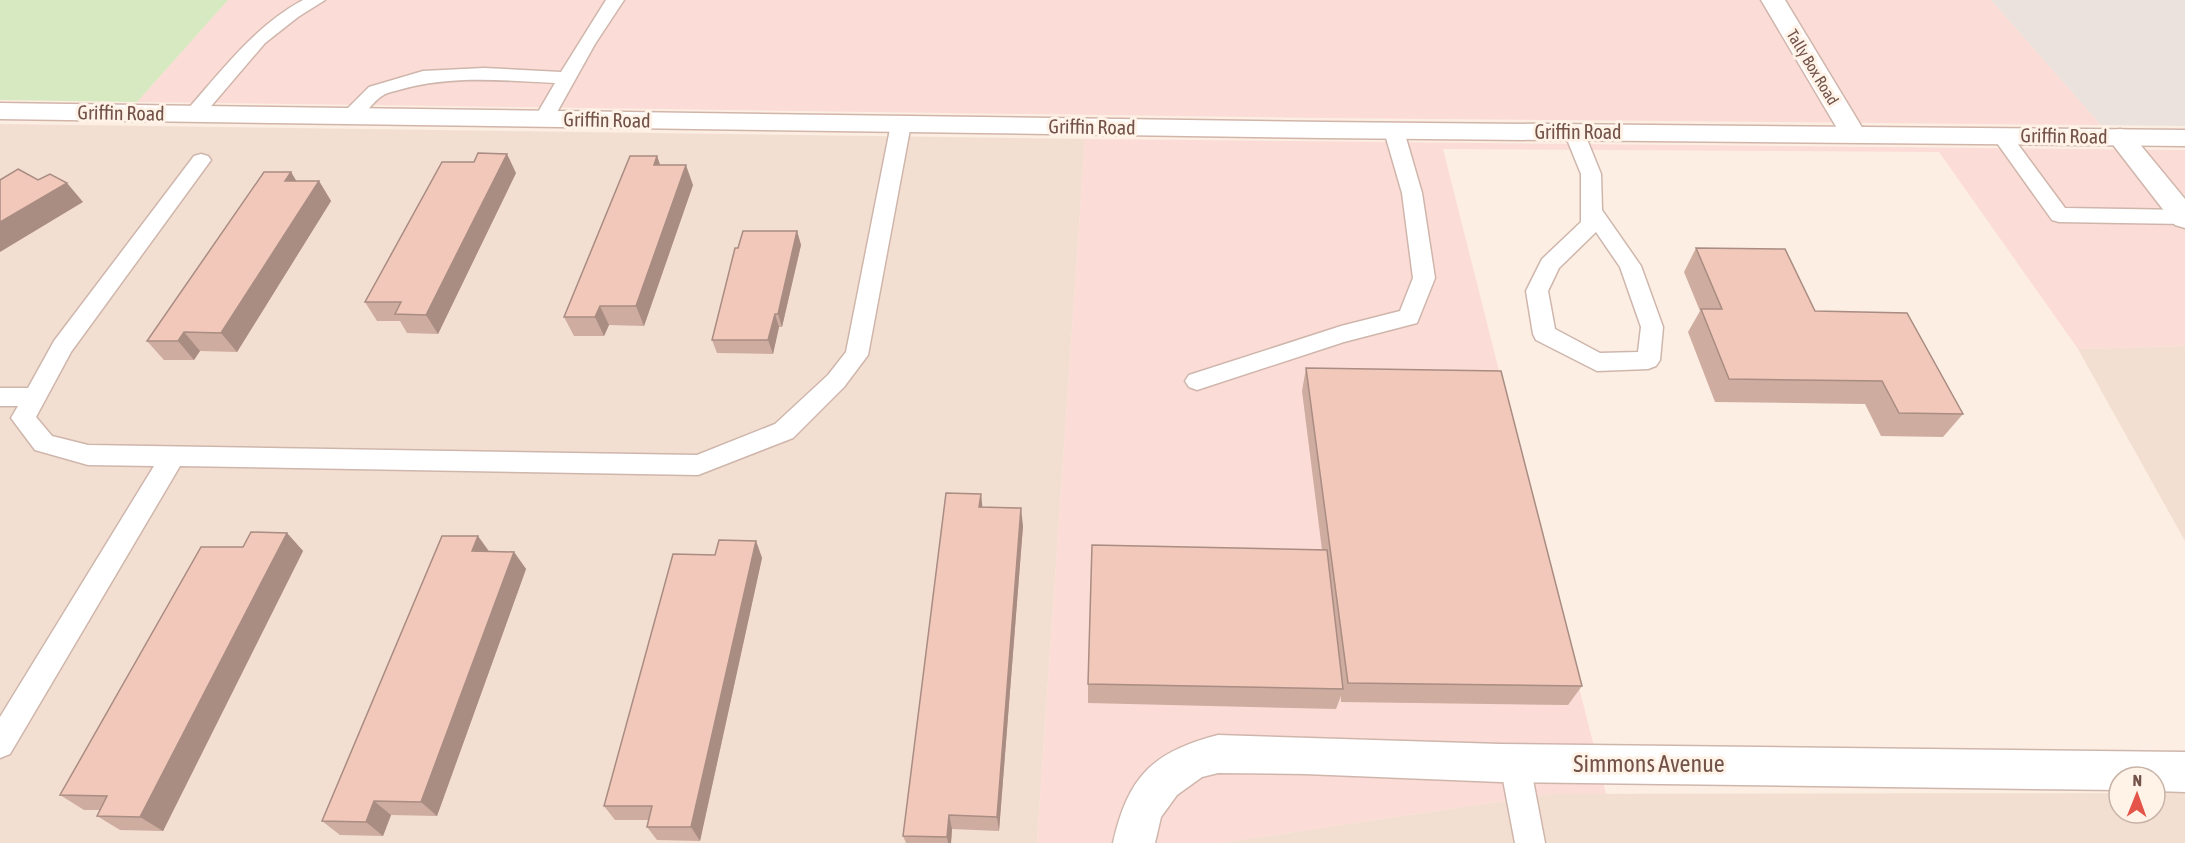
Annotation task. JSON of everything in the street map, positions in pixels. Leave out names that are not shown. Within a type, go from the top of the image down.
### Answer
[{"type":"street","name":"Tally Box Road","points":[[1773,0],[1853,134]]},
{"type":"street","name":"Griffin Road","points":[[0,111],[1394,131],[2185,138]]},
{"type":"street","points":[[2120,137],[2185,218]]},
{"type":"street","name":"Simmons Avenue","points":[[1137,830],[1146,803],[1163,781],[1192,761],[1218,754],[1305,754],[1515,764],[1768,765],[2185,772]]},
{"type":"lane","points":[[194,114],[259,39],[292,13],[316,0]]},
{"type":"lane","points":[[544,119],[566,78],[615,0]]},
{"type":"lane","points":[[349,117],[376,91],[423,77],[484,74],[566,78]]},
{"type":"lane","points":[[201,160],[63,347],[23,418],[44,443],[88,455],[699,465],[784,431],[836,381],[857,355],[901,124]]},
{"type":"lane","points":[[1197,381],[1341,334],[1409,317],[1424,278],[1412,193],[1394,131]]},
{"type":"lane","points":[[1574,132],[1590,167],[1591,224],[1550,264],[1537,291],[1544,334],[1597,362],[1648,360],[1652,327],[1630,266],[1592,209]]},
{"type":"lane","points":[[2002,136],[2059,215],[2185,218]]},
{"type":"lane","points":[[0,397],[35,397]]},
{"type":"lane","points":[[0,744],[173,456]]},
{"type":"lane","points":[[1515,764],[1530,843]]},
{"type":"shaded area","points":[[228,0],[1991,0],[2101,125],[1322,118],[137,102]]},
{"type":"shaded area","points":[[1991,0],[2185,0],[2185,126],[2101,125]]},
{"type":"shaded area","points":[[0,124],[1085,139],[1037,843],[0,843]]},
{"type":"shaded area","points":[[1085,139],[2185,150],[2185,346],[2078,349],[1939,152],[1443,149],[1606,794],[1550,794],[1220,843],[1037,843]]},
{"type":"shaded area","points":[[2185,346],[2185,541],[2078,349]]},
{"type":"shaded area","points":[[2167,792],[2185,792],[2185,843],[1220,843],[1550,794],[2107,793],[2107,825],[2167,825]]},
{"type":"green space","points":[[0,0],[228,0],[137,102],[0,100]]},
{"type":"building","points":[[478,153],[507,154],[426,315],[395,314],[401,302],[365,302],[442,162],[474,162]]},
{"type":"building","points":[[630,156],[657,156],[654,165],[686,165],[636,306],[600,306],[595,317],[564,317]]},
{"type":"building","points":[[18,169],[38,180],[50,174],[67,183],[0,222],[0,180]]},
{"type":"building","points":[[264,172],[291,172],[285,181],[319,181],[221,333],[184,332],[178,341],[147,341]]},
{"type":"building","points":[[743,231],[797,231],[778,314],[775,314],[768,340],[712,340],[735,248],[738,248]]},
{"type":"building","points":[[1696,248],[1785,249],[1815,311],[1907,313],[1963,414],[1899,413],[1882,381],[1729,379],[1701,309],[1722,309]]},
{"type":"building","points":[[1306,368],[1501,371],[1582,686],[1348,683]]},
{"type":"building","points":[[946,493],[981,494],[979,507],[1021,508],[997,817],[949,815],[947,837],[903,836]]},
{"type":"building","points":[[251,532],[287,533],[140,817],[97,816],[107,796],[60,795],[201,547],[243,547]]},
{"type":"building","points":[[442,536],[478,536],[472,551],[514,552],[421,802],[374,801],[366,822],[322,821]]},
{"type":"building","points":[[719,540],[756,541],[691,827],[647,827],[652,806],[604,806],[673,554],[715,555]]},
{"type":"building","points":[[1092,545],[1327,550],[1343,689],[1088,684]]}]
